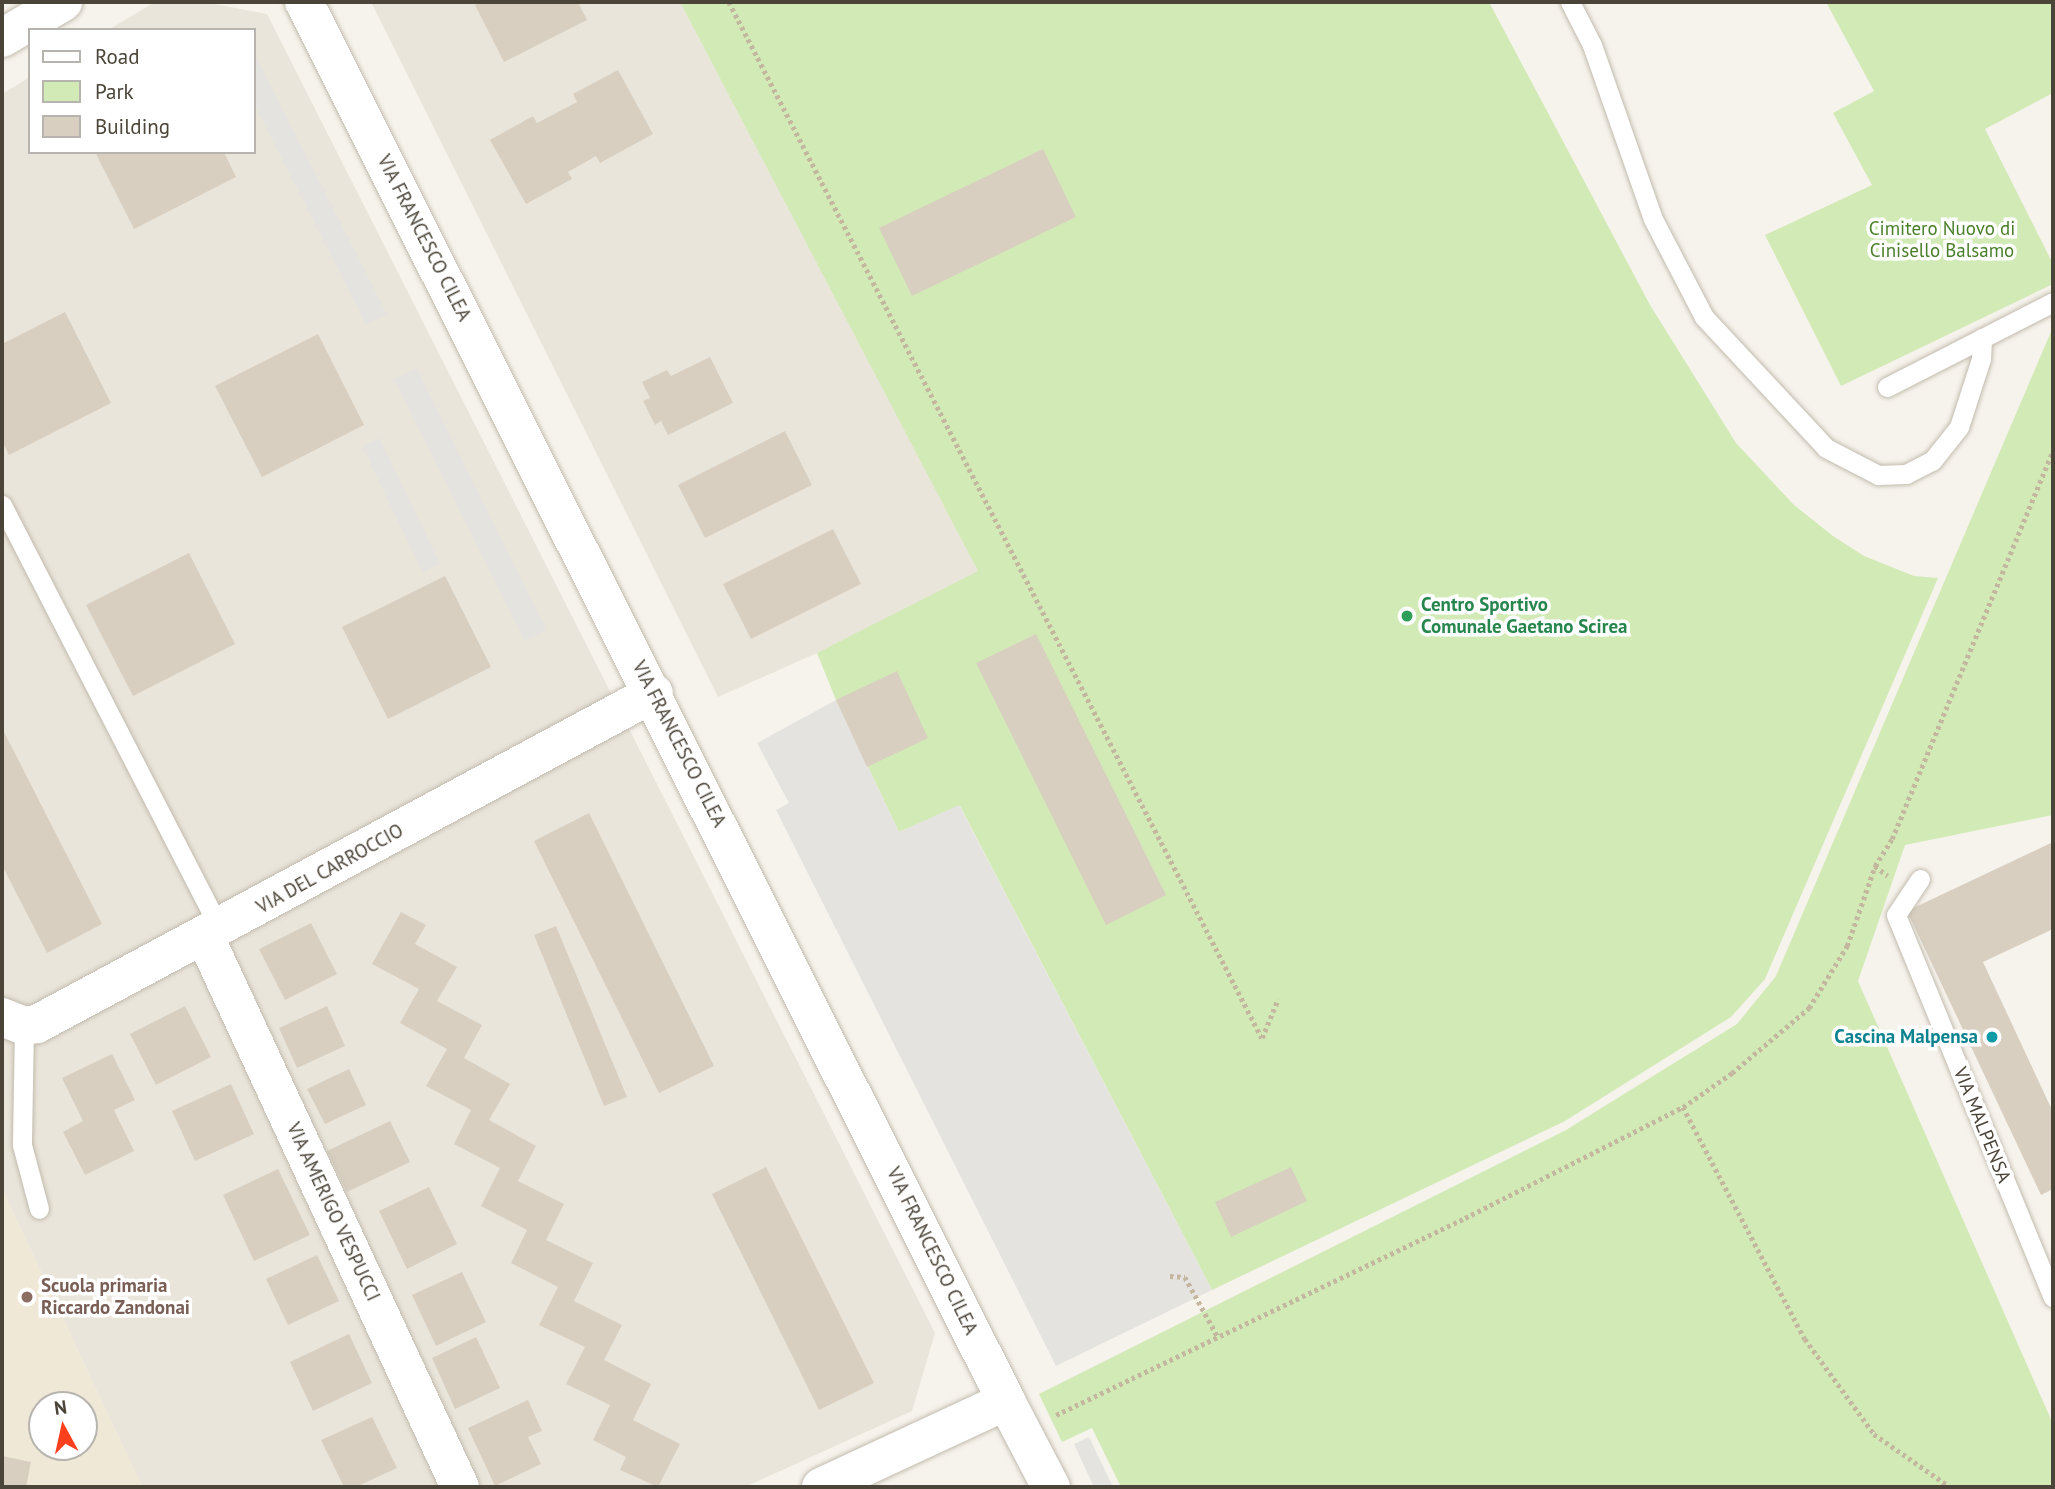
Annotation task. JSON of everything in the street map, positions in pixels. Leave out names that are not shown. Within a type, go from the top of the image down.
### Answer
[{"type":"street","points":[[2,38],[63,2]]},
{"type":"street","name":"VIA FRANCESCO CILEA","points":[[304,2],[654,693],[1051,1487]]},
{"type":"street","name":"VIA DEL CARROCCIO","points":[[13,1021],[37,1024],[212,933],[654,693]]},
{"type":"street","name":"VIA AMERIGO VESPUCCI","points":[[212,933],[460,1487]]},
{"type":"street","points":[[821,1487],[1014,1417]]},
{"type":"lane","points":[[1570,2],[1592,46],[1653,219],[1704,317],[1826,448],[1878,475],[1906,474],[1931,461],[1959,427],[1981,359],[1982,338]]},
{"type":"lane","points":[[1887,387],[2053,302]]},
{"type":"lane","points":[[2,505],[212,933]]},
{"type":"lane","name":"VIA MALPENSA","points":[[1920,879],[1896,915],[2053,1297]]},
{"type":"lane","points":[[13,1021],[22,1145],[39,1209]]},
{"type":"path","points":[[729,2],[1262,1038],[1278,999]]},
{"type":"path","points":[[1014,1417],[1218,1337],[1683,1107],[1732,1073],[1808,1008],[1847,946],[1875,866],[1892,839],[2053,450]]},
{"type":"path","points":[[1683,1107],[1805,1339],[1874,1433],[1950,1487]]},
{"type":"path","points":[[1170,1276],[1185,1276],[1218,1337]]},
{"type":"shaded area","points":[[155,2],[204,2],[267,14],[935,1333],[912,1411],[745,1487],[142,1487],[2,1189],[2,94],[28,78],[28,154],[256,154],[256,28],[111,28]]},
{"type":"shaded area","points":[[371,2],[680,2],[979,572],[817,653],[718,697]]},
{"type":"shaded area","points":[[256,56],[387,314],[366,325],[256,108]]},
{"type":"shaded area","points":[[417,368],[547,630],[524,641],[394,379]]},
{"type":"shaded area","points":[[380,438],[440,564],[423,573],[362,446]]},
{"type":"shaded area","points":[[836,700],[899,832],[959,805],[1212,1290],[1056,1366],[776,810],[789,803],[757,743]]},
{"type":"shaded area","name":"Scuola primaria Riccardo Zandonai","points":[[2,1189],[97,1391],[28,1391],[28,1461],[98,1461],[98,1393],[142,1487],[2,1487]]},
{"type":"shaded area","points":[[1089,1437],[1113,1487],[1094,1487],[1074,1444]]},
{"type":"green space","name":"Centro Sportivo Comunale Gaetano Scirea","points":[[680,2],[1489,2],[1650,305],[1736,443],[1794,505],[1833,536],[1864,556],[1914,576],[1938,578],[1765,979],[1731,1017],[1565,1121],[1212,1290],[960,806],[899,832],[836,700],[817,653],[978,571]]},
{"type":"green space","name":"Cimitero Nuovo di Cinisello Balsamo","points":[[1826,2],[2053,2],[2053,93],[1985,129],[2053,264],[2053,284],[1841,386],[1765,235],[1872,185],[1833,113],[1874,91]]},
{"type":"green space","points":[[2053,327],[2053,815],[1905,845],[1858,981],[2053,1424],[2053,1487],[1121,1487],[1092,1428],[1062,1442],[1039,1394],[1566,1130],[1737,1024],[1776,976]]},
{"type":"building","points":[[481,2],[578,2],[587,20],[504,62],[475,5]]},
{"type":"building","points":[[618,70],[653,134],[600,163],[596,156],[568,172],[572,179],[526,204],[490,140],[533,116],[537,123],[577,102],[573,94]]},
{"type":"building","points":[[1043,149],[1076,217],[912,296],[879,228]]},
{"type":"building","points":[[96,154],[225,154],[236,177],[134,229]]},
{"type":"building","points":[[65,312],[111,403],[9,455],[2,441],[2,344]]},
{"type":"building","points":[[318,334],[364,425],[262,477],[215,386]]},
{"type":"building","points":[[710,357],[733,403],[668,435],[661,421],[655,425],[643,401],[650,398],[642,382],[667,370],[671,376]]},
{"type":"building","points":[[785,431],[812,485],[705,538],[678,485]]},
{"type":"building","points":[[833,529],[861,584],[751,639],[723,584]]},
{"type":"building","points":[[189,553],[235,644],[133,696],[86,605]]},
{"type":"building","points":[[445,576],[491,667],[388,719],[342,627]]},
{"type":"building","points":[[1036,634],[1166,895],[1106,925],[976,663]]},
{"type":"building","points":[[897,671],[928,738],[867,767],[836,700]]},
{"type":"building","points":[[2,728],[102,924],[47,953],[2,865]]},
{"type":"building","points":[[589,813],[714,1066],[659,1093],[534,841]]},
{"type":"building","name":"Cascina Malpensa","points":[[2053,842],[2053,929],[1983,962],[2053,1112],[2053,1189],[2041,1195],[1907,911]]},
{"type":"building","points":[[401,912],[426,925],[415,944],[457,967],[437,1001],[482,1025],[464,1058],[510,1084],[489,1120],[536,1146],[518,1181],[564,1204],[546,1240],[593,1263],[574,1301],[622,1325],[604,1360],[651,1384],[633,1420],[680,1444],[658,1487],[620,1470],[626,1457],[593,1440],[610,1405],[566,1384],[585,1347],[539,1325],[558,1287],[511,1263],[527,1230],[481,1206],[500,1168],[454,1144],[471,1110],[426,1086],[447,1049],[400,1023],[419,989],[372,964]]},
{"type":"building","points":[[311,923],[337,974],[285,1000],[259,949]]},
{"type":"building","points":[[556,926],[627,1097],[604,1106],[534,935]]},
{"type":"building","points":[[185,1006],[211,1057],[156,1085],[130,1034]]},
{"type":"building","points":[[327,1006],[345,1046],[297,1068],[279,1028]]},
{"type":"building","points":[[112,1054],[135,1100],[114,1110],[134,1151],[85,1175],[63,1132],[83,1121],[62,1078]]},
{"type":"building","points":[[349,1069],[366,1105],[325,1124],[307,1089]]},
{"type":"building","points":[[231,1084],[254,1134],[195,1161],[172,1111]]},
{"type":"building","points":[[390,1121],[410,1162],[347,1192],[327,1151]]},
{"type":"building","points":[[766,1167],[874,1383],[819,1410],[712,1194]]},
{"type":"building","points":[[1291,1167],[1307,1201],[1231,1237],[1215,1202]]},
{"type":"building","points":[[278,1169],[310,1235],[254,1261],[223,1195]]},
{"type":"building","points":[[429,1187],[457,1244],[407,1269],[379,1211]]},
{"type":"building","points":[[317,1255],[339,1301],[288,1325],[266,1279]]},
{"type":"building","points":[[462,1272],[486,1322],[436,1346],[412,1295]]},
{"type":"building","points":[[349,1334],[372,1383],[313,1411],[290,1362]]},
{"type":"building","points":[[476,1337],[500,1388],[455,1409],[432,1358]]},
{"type":"building","points":[[528,1400],[542,1431],[528,1437],[541,1464],[495,1486],[468,1428]]},
{"type":"building","points":[[372,1417],[397,1468],[356,1487],[344,1487],[321,1440]]},
{"type":"building","points":[[2,1456],[31,1462],[26,1487],[2,1487]]},
{"type":"place","name":"Centro Sportivo Comunale Gaetano Scirea","points":[[1407,616]]},
{"type":"place","name":"Cascina Malpensa","points":[[1992,1037]]},
{"type":"place","name":"Scuola primaria Riccardo Zandonai","points":[[27,1297]]}]
